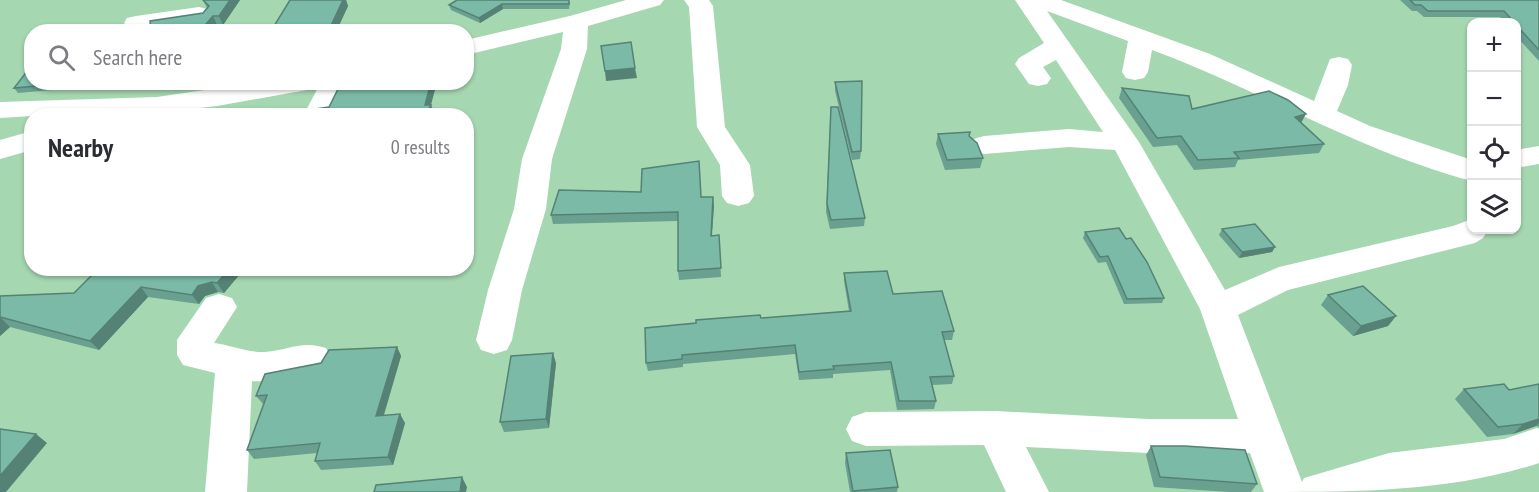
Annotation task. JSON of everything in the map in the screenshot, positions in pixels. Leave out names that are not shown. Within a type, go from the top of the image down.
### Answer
[{"type":"street","points":[[135,24],[154,0]]},
{"type":"street","points":[[474,46],[576,22],[652,0]]},
{"type":"street","points":[[696,0],[701,6],[711,126],[735,165],[738,196]]},
{"type":"street","points":[[1027,0],[1125,142],[1218,309],[1286,492]]},
{"type":"street","points":[[1039,0],[1201,59],[1360,132],[1467,169]]},
{"type":"street","points":[[148,24],[199,14]]},
{"type":"street","points":[[494,340],[505,290],[530,210],[537,159],[574,49],[576,22]]},
{"type":"street","points":[[1135,72],[1141,39]]},
{"type":"street","points":[[1038,78],[1028,64],[1047,55],[1058,45]]},
{"type":"street","points":[[1322,115],[1335,85],[1339,65]]},
{"type":"street","points":[[72,107],[84,90]]},
{"type":"street","points":[[48,108],[136,105],[208,99],[262,90]]},
{"type":"street","points":[[321,108],[331,90]]},
{"type":"street","points":[[233,108],[245,93]]},
{"type":"street","points":[[128,108],[136,105]]},
{"type":"street","points":[[0,110],[24,109]]},
{"type":"street","points":[[984,145],[1069,138],[1125,142]]},
{"type":"street","points":[[0,150],[24,142]]},
{"type":"street","points":[[1218,309],[1279,280],[1467,233]]},
{"type":"street","points":[[219,307],[195,340],[196,355],[265,367],[289,361],[313,359]]},
{"type":"street","points":[[226,492],[233,375],[240,364]]},
{"type":"street","points":[[866,429],[996,428],[1148,436],[1265,436]]},
{"type":"street","points":[[996,428],[1028,492]]},
{"type":"street","points":[[1319,492],[1389,472],[1504,458],[1537,446]]},
{"type":"building","points":[[203,0],[230,0],[219,16],[213,16],[206,24],[150,24],[150,21],[203,13],[209,6]]},
{"type":"building","points":[[290,0],[343,0],[332,24],[275,24]]},
{"type":"building","points":[[457,0],[569,0],[569,4],[502,4],[479,18],[449,5]]},
{"type":"building","points":[[1410,0],[1539,0],[1539,50],[1521,30],[1521,18],[1510,18],[1504,11],[1428,11],[1421,5],[1415,5]]},
{"type":"building","points":[[631,42],[635,68],[605,71],[601,46]]},
{"type":"building","points":[[24,75],[24,87],[14,88]]},
{"type":"building","points":[[862,81],[861,151],[852,152],[835,82]]},
{"type":"building","points":[[1122,88],[1189,96],[1192,109],[1269,91],[1288,100],[1306,114],[1295,117],[1324,144],[1234,152],[1239,158],[1198,160],[1181,136],[1157,138]]},
{"type":"building","points":[[338,90],[429,90],[425,105],[431,105],[429,108],[322,108],[329,107]]},
{"type":"building","points":[[831,107],[838,107],[865,218],[831,220],[827,204]]},
{"type":"building","points":[[970,132],[969,136],[977,143],[983,158],[947,160],[938,134]]},
{"type":"building","points":[[699,161],[701,197],[713,197],[711,236],[719,235],[721,268],[678,271],[678,212],[551,215],[559,190],[641,192],[642,169]]},
{"type":"building","points":[[1255,224],[1275,247],[1242,252],[1222,229]]},
{"type":"building","points":[[1119,228],[1126,239],[1131,238],[1147,262],[1164,298],[1127,299],[1108,256],[1100,257],[1085,232]]},
{"type":"building","points":[[887,271],[893,294],[942,291],[954,331],[942,332],[954,376],[930,377],[936,401],[899,401],[891,362],[833,366],[834,369],[799,372],[795,345],[682,355],[682,359],[646,363],[645,328],[696,323],[696,320],[851,311],[844,273]]},
{"type":"building","points":[[91,276],[223,276],[217,283],[198,286],[192,295],[141,287],[90,341],[0,317],[0,296],[74,293]]},
{"type":"building","points":[[1363,286],[1396,316],[1361,326],[1328,295]]},
{"type":"building","points":[[397,347],[376,416],[400,414],[388,457],[315,461],[320,443],[247,450],[267,395],[256,396],[265,374],[321,363],[329,350]]},
{"type":"building","points":[[553,353],[546,419],[500,422],[511,356]]},
{"type":"building","points":[[1504,384],[1509,390],[1539,384],[1539,419],[1523,424],[1498,427],[1464,389]]},
{"type":"building","points":[[0,429],[36,434],[0,476]]},
{"type":"building","points":[[1151,446],[1245,450],[1257,484],[1160,477]]},
{"type":"building","points":[[890,450],[898,487],[853,491],[846,453]]},
{"type":"building","points":[[462,477],[460,492],[374,492],[376,485]]}]
